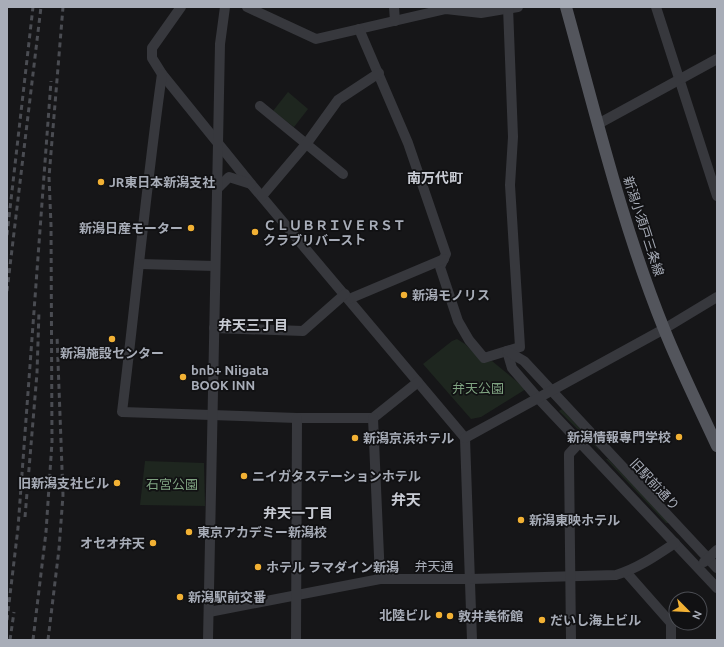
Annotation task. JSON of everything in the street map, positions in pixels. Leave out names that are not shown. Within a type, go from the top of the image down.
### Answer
[{"type":"main road","name":"新潟小須戸三条線","points":[[566,7],[616,190],[664,330],[717,446]]},
{"type":"street","points":[[181,7],[152,48],[152,58],[162,74],[251,184],[465,438],[472,640]]},
{"type":"street","points":[[208,640],[220,44],[225,7]]},
{"type":"street","points":[[247,7],[266,11],[316,39],[446,8],[481,13],[511,8],[513,137],[510,185],[520,347],[484,358],[469,340],[458,321],[440,267],[446,254],[408,143],[380,73],[359,29]]},
{"type":"street","points":[[394,7],[395,21]]},
{"type":"street","points":[[656,7],[717,196]]},
{"type":"street","points":[[598,124],[717,59]]},
{"type":"street","points":[[262,196],[306,143],[338,100],[380,73]]},
{"type":"street","points":[[162,74],[152,144],[140,264],[122,412],[297,418],[373,418],[418,382]]},
{"type":"street","points":[[260,106],[343,174]]},
{"type":"street","points":[[217,189],[229,177],[251,184]]},
{"type":"street","points":[[214,328],[303,331],[347,297],[444,259]]},
{"type":"street","points":[[140,264],[215,266]]},
{"type":"street","points":[[465,438],[664,330],[717,297]]},
{"type":"street","points":[[507,351],[512,368],[538,398],[717,588]]},
{"type":"street","name":"旧駅前通り","points":[[507,351],[524,362],[550,392],[717,568]]},
{"type":"street","points":[[296,640],[297,418]]},
{"type":"street","points":[[373,418],[380,579]]},
{"type":"street","points":[[571,640],[568,459],[569,454],[580,442]]},
{"type":"street","points":[[671,640],[671,622],[626,572],[672,539],[678,526]]},
{"type":"street","points":[[698,568],[717,550]]},
{"type":"street","name":"弁天通","points":[[209,612],[380,579],[470,579],[616,575],[626,572]]},
{"type":"green space","points":[[288,92],[308,109],[294,127],[273,111]]},
{"type":"green space","name":"弁天公園","points":[[457,339],[465,344],[483,362],[492,361],[526,389],[481,417],[471,419],[423,364],[452,341]]},
{"type":"green space","points":[[562,409],[599,449],[599,450],[559,411]]},
{"type":"green space","points":[[606,459],[608,459],[668,521],[668,523],[666,523]]},
{"type":"green space","name":"石宮公園","points":[[145,461],[204,463],[205,506],[140,505]]},
{"type":"railway","points":[[7,235],[33,7]]},
{"type":"railway","points":[[7,291],[41,7]]},
{"type":"railway","points":[[33,640],[46,532],[52,442],[51,225],[49,177],[63,7]]},
{"type":"railway","points":[[7,620],[18,528],[51,81]]},
{"type":"railway","points":[[25,517],[37,373],[39,311]]},
{"type":"railway","points":[[48,640],[59,549],[63,495],[57,335]]},
{"type":"railway","points":[[10,640],[14,612]]},
{"type":"place","name":"JR東日本新潟支社","points":[[101,182]]},
{"type":"place","name":"新潟日産モーター","points":[[191,228]]},
{"type":"place","name":"ＣＬＵＢＲＩＶＥＲＳＴ クラブリバースト","points":[[255,232]]},
{"type":"place","name":"新潟モノリス","points":[[404,295]]},
{"type":"place","name":"新潟施設センター","points":[[112,339]]},
{"type":"place","name":"bnb+ Niigata BOOK INN","points":[[183,377]]},
{"type":"place","name":"新潟情報専門学校","points":[[679,437]]},
{"type":"place","name":"新潟京浜ホテル","points":[[355,438]]},
{"type":"place","name":"ニイガタステーションホテル","points":[[244,476]]},
{"type":"place","name":"旧新潟支社ビル","points":[[117,483]]},
{"type":"place","name":"新潟東映ホテル","points":[[521,520]]},
{"type":"place","name":"東京アカデミー新潟校","points":[[189,532]]},
{"type":"place","name":"オセオ弁天","points":[[153,543]]},
{"type":"place","name":"ホテル ラマダイン新潟","points":[[258,567]]},
{"type":"place","name":"新潟駅前交番","points":[[180,597]]},
{"type":"place","name":"北陸ビル","points":[[439,615]]},
{"type":"place","name":"敦井美術館","points":[[450,616]]},
{"type":"place","name":"だいし海上ビル","points":[[542,620]]},
{"type":"district","name":"南万代町","points":[[435,178]]},
{"type":"district","name":"弁天三丁目","points":[[253,325]]},
{"type":"district","name":"弁天","points":[[406,499]]},
{"type":"district","name":"弁天一丁目","points":[[298,513]]}]
